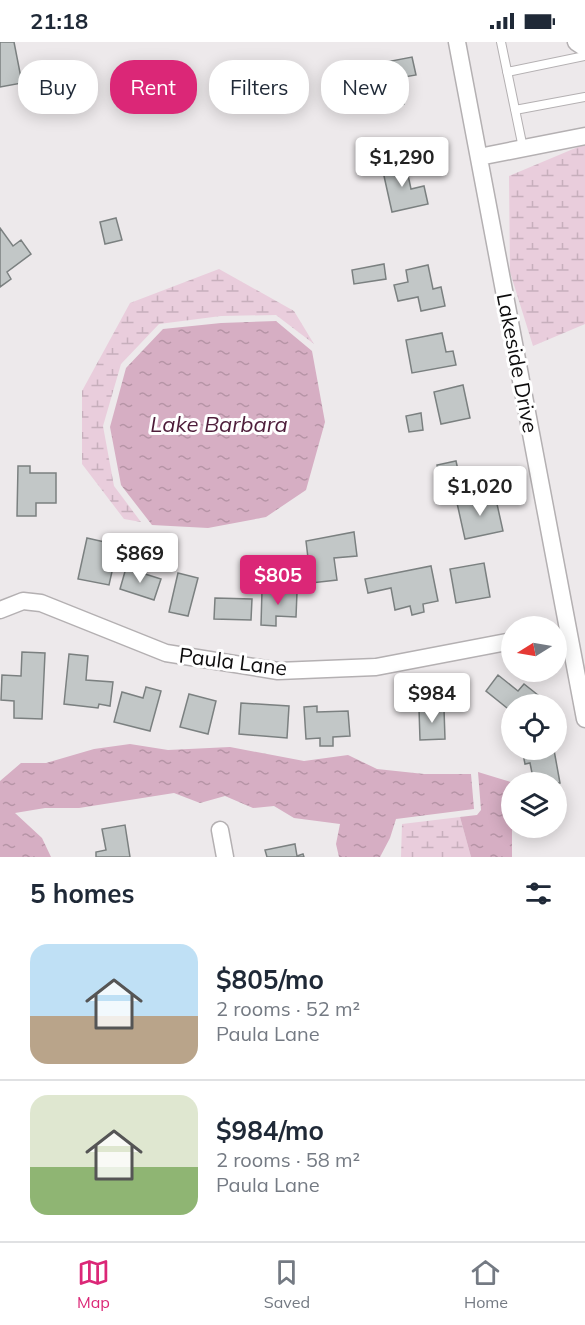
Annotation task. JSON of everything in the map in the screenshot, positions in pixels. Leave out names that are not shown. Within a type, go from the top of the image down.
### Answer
[{"type":"street","name":"Lakeside Drive","points":[[457,42],[559,616]]},
{"type":"street","points":[[576,42],[585,48]]},
{"type":"street","points":[[479,157],[585,136]]},
{"type":"street","name":"Paula Lane","points":[[0,610],[23,601],[41,603],[166,653],[278,671],[376,667],[501,642]]},
{"type":"street","name":"Lakeside Drive","points":[[567,650],[585,718]]},
{"type":"street","points":[[220,830],[225,857]]},
{"type":"lane","points":[[501,42],[523,148]]},
{"type":"lane","points":[[507,72],[585,56]]},
{"type":"lane","points":[[515,110],[585,97]]},
{"type":"green space","points":[[585,144],[585,324],[533,346],[510,272],[509,176]]},
{"type":"green space","points":[[219,269],[294,311],[314,344],[276,315],[221,316],[159,324],[121,364],[103,426],[114,486],[141,522],[124,519],[82,464],[82,391],[130,303]]},
{"type":"green space","points":[[460,817],[471,857],[401,857],[402,824]]},
{"type":"water","name":"Lake Barbara","points":[[276,321],[312,351],[325,422],[306,490],[266,517],[208,528],[152,525],[121,485],[110,427],[126,368],[163,329],[221,323]]},
{"type":"water","points":[[130,744],[168,750],[230,747],[304,761],[348,755],[377,769],[424,774],[471,774],[474,809],[396,819],[390,838],[380,857],[339,857],[336,844],[340,824],[294,818],[274,806],[253,808],[225,796],[200,803],[174,793],[79,808],[45,808],[15,813],[42,838],[51,857],[0,857],[0,781],[21,763],[46,763],[94,749]]},
{"type":"water","points":[[478,772],[501,779],[501,838],[512,838],[512,857],[471,857],[460,817],[477,815],[481,810]]},
{"type":"building","points":[[0,42],[14,42],[18,62],[18,84],[0,87]]},
{"type":"building","points":[[412,57],[416,75],[409,76],[409,60],[396,60]]},
{"type":"building","points":[[405,161],[411,189],[424,186],[428,204],[392,212],[382,167]]},
{"type":"building","points":[[116,218],[122,240],[105,244],[100,222]]},
{"type":"building","points":[[0,228],[13,246],[21,240],[31,254],[7,272],[11,279],[0,287]]},
{"type":"building","points":[[384,264],[386,279],[354,284],[352,270]]},
{"type":"building","points":[[428,265],[433,289],[441,287],[445,306],[421,311],[418,297],[398,301],[394,285],[408,282],[406,270]]},
{"type":"building","points":[[442,333],[446,352],[453,351],[456,365],[412,373],[406,340]]},
{"type":"building","points":[[463,385],[470,418],[441,424],[434,392]]},
{"type":"building","points":[[421,413],[423,430],[409,432],[406,416]]},
{"type":"building","points":[[456,461],[458,470],[439,474],[437,465]]},
{"type":"building","points":[[18,466],[30,466],[30,473],[56,473],[56,503],[36,503],[36,516],[17,516]]},
{"type":"building","points":[[495,495],[503,531],[465,539],[457,503]]},
{"type":"building","points":[[354,532],[357,556],[334,558],[337,580],[311,583],[306,541]]},
{"type":"building","points":[[87,538],[118,545],[109,585],[78,579]]},
{"type":"building","points":[[484,563],[490,597],[456,603],[450,569]]},
{"type":"building","points":[[431,566],[438,601],[423,604],[424,612],[412,615],[410,606],[395,610],[391,588],[368,593],[365,579]]},
{"type":"building","points":[[126,568],[161,579],[154,600],[120,589]]},
{"type":"building","points":[[178,573],[198,578],[188,616],[169,612]]},
{"type":"building","points":[[262,590],[297,592],[296,617],[276,616],[276,626],[261,625]]},
{"type":"building","points":[[215,598],[252,599],[251,620],[214,619]]},
{"type":"building","points":[[22,652],[45,653],[42,719],[14,718],[14,701],[1,700],[2,675],[21,676]]},
{"type":"building","points":[[69,654],[88,656],[86,680],[113,682],[110,706],[99,704],[98,708],[64,704]]},
{"type":"building","points":[[498,675],[501,677],[501,682],[507,682],[518,691],[524,684],[537,694],[501,694],[501,703],[486,691]]},
{"type":"building","points":[[146,687],[161,691],[150,731],[114,722],[122,692],[143,698]]},
{"type":"building","points":[[189,694],[216,701],[208,734],[180,727]]},
{"type":"building","points":[[241,703],[289,706],[287,738],[239,734]]},
{"type":"building","points":[[317,706],[317,712],[348,711],[350,736],[333,737],[333,746],[320,746],[320,738],[306,739],[304,707]]},
{"type":"building","points":[[419,709],[444,709],[445,739],[420,740]]},
{"type":"building","points":[[524,760],[556,760],[558,772],[532,772],[530,763],[525,764]]},
{"type":"building","points":[[125,825],[130,857],[96,857],[96,852],[106,850],[102,829]]},
{"type":"building","points":[[295,844],[297,856],[303,854],[304,857],[267,857],[265,850]]}]
